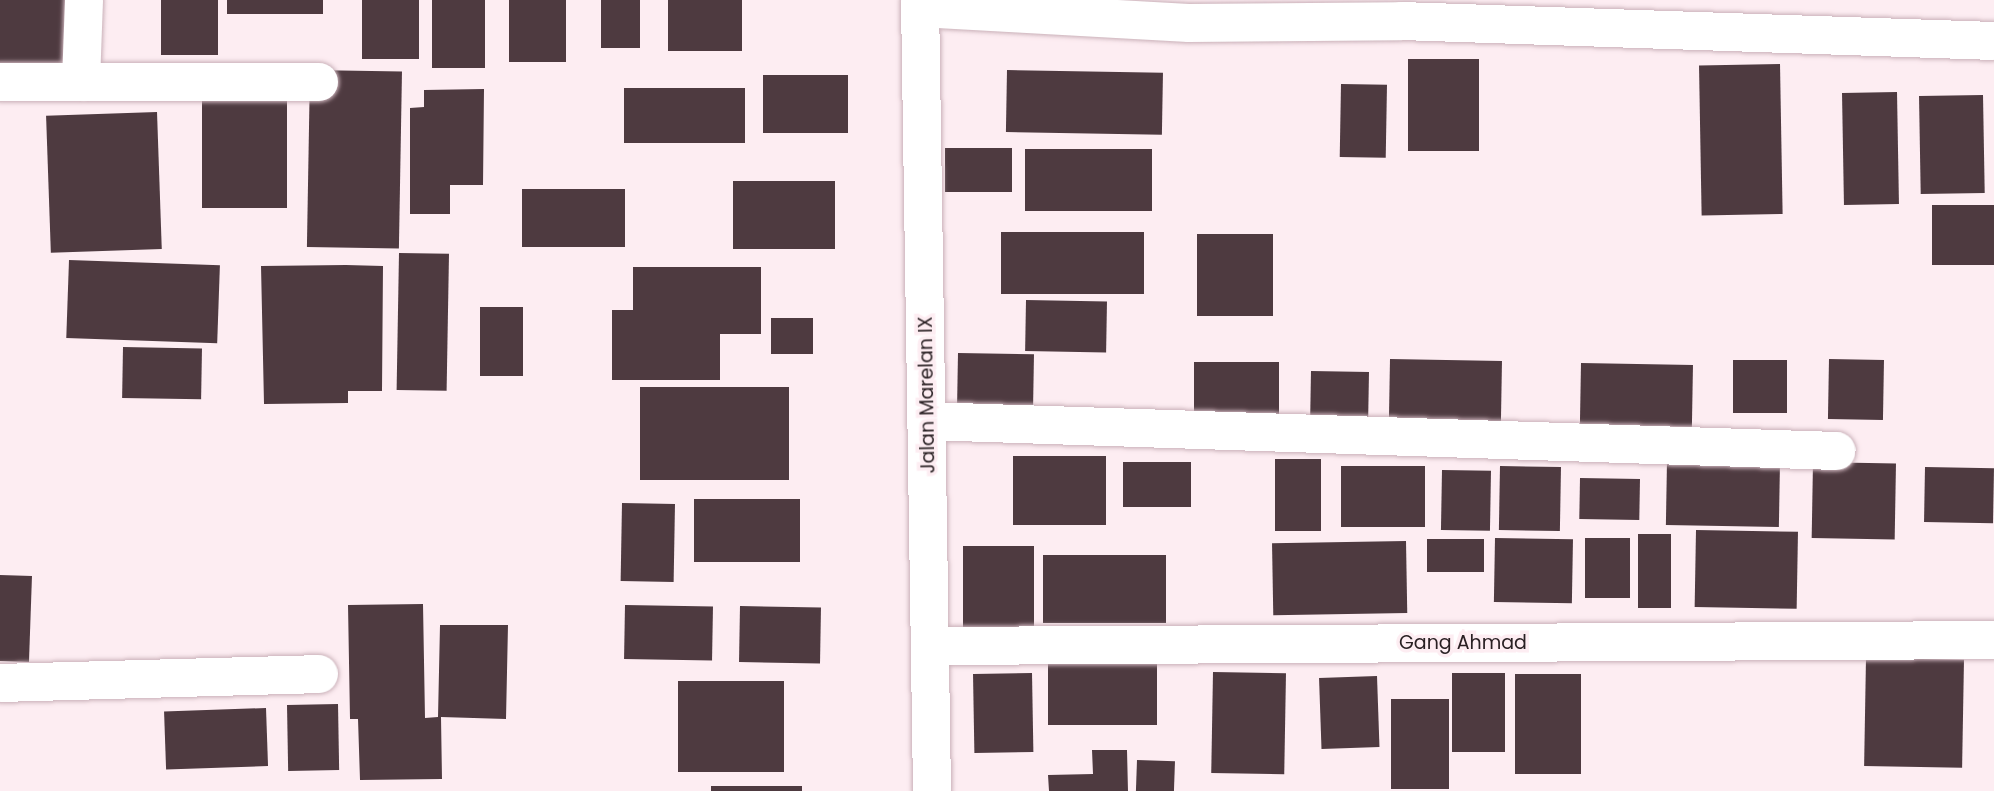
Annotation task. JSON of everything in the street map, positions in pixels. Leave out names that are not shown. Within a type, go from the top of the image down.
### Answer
[{"type":"street","points":[[81,82],[83,0]]},
{"type":"street","points":[[920,4],[1189,23],[1401,20],[1994,41]]},
{"type":"street","name":"Jalan Marelan IX","points":[[920,4],[932,791]]},
{"type":"street","points":[[0,82],[318,82]]},
{"type":"street","points":[[927,421],[1837,451]]},
{"type":"street","name":"Gang Ahmad","points":[[931,646],[1994,640]]},
{"type":"street","points":[[0,683],[319,674]]},
{"type":"building","points":[[0,0],[72,0],[72,69],[0,69]]},
{"type":"building","points":[[161,0],[218,0],[218,55],[161,55]]},
{"type":"building","points":[[227,0],[323,0],[323,14],[227,14]]},
{"type":"building","points":[[362,0],[419,0],[419,59],[362,59]]},
{"type":"building","points":[[432,0],[485,0],[485,68],[432,68]]},
{"type":"building","points":[[509,0],[566,0],[566,62],[509,62]]},
{"type":"building","points":[[601,0],[640,0],[640,48],[601,48]]},
{"type":"building","points":[[668,0],[742,0],[742,51],[668,51]]},
{"type":"building","points":[[1408,59],[1479,59],[1479,151],[1408,151]]},
{"type":"building","points":[[1780,64],[1783,214],[1702,215],[1699,65]]},
{"type":"building","points":[[310,70],[402,72],[399,249],[307,247]]},
{"type":"building","points":[[1007,70],[1163,73],[1162,135],[1006,132]]},
{"type":"building","points":[[763,75],[848,75],[848,133],[763,133]]},
{"type":"building","points":[[1341,84],[1387,85],[1386,158],[1340,157]]},
{"type":"building","points":[[624,88],[745,88],[745,143],[624,143]]},
{"type":"building","points":[[484,89],[483,185],[450,185],[450,214],[410,214],[410,108],[424,107],[424,90]]},
{"type":"building","points":[[1897,92],[1899,204],[1844,205],[1842,93]]},
{"type":"building","points":[[202,95],[287,95],[287,208],[202,208]]},
{"type":"building","points":[[1983,95],[1985,193],[1921,194],[1919,96]]},
{"type":"building","points":[[157,112],[162,249],[51,253],[46,116]]},
{"type":"building","points":[[945,148],[1012,148],[1012,192],[945,192]]},
{"type":"building","points":[[1025,149],[1152,149],[1152,211],[1025,211]]},
{"type":"building","points":[[733,181],[835,181],[835,249],[733,249]]},
{"type":"building","points":[[522,189],[625,189],[625,247],[522,247]]},
{"type":"building","points":[[1932,205],[1994,205],[1994,265],[1932,265]]},
{"type":"building","points":[[1001,232],[1144,232],[1144,294],[1001,294]]},
{"type":"building","points":[[1197,234],[1273,234],[1273,316],[1197,316]]},
{"type":"building","points":[[399,253],[449,254],[447,391],[397,390]]},
{"type":"building","points":[[69,260],[220,265],[217,343],[66,338]]},
{"type":"building","points":[[261,266],[383,266],[382,391],[348,391],[348,403],[264,404]]},
{"type":"building","points":[[633,267],[761,267],[761,334],[720,334],[720,380],[612,380],[612,310],[633,310]]},
{"type":"building","points":[[1026,300],[1107,301],[1106,352],[1025,351]]},
{"type":"building","points":[[480,307],[523,307],[523,376],[480,376]]},
{"type":"building","points":[[771,318],[813,318],[813,354],[771,354]]},
{"type":"building","points":[[123,347],[202,348],[201,399],[122,398]]},
{"type":"building","points":[[958,353],[1034,354],[1033,414],[957,413]]},
{"type":"building","points":[[1390,359],[1502,361],[1501,422],[1389,420]]},
{"type":"building","points":[[1829,359],[1884,360],[1883,420],[1828,419]]},
{"type":"building","points":[[1733,360],[1787,360],[1787,413],[1733,413]]},
{"type":"building","points":[[1194,362],[1279,362],[1279,414],[1194,414]]},
{"type":"building","points":[[1581,363],[1693,365],[1692,427],[1580,425]]},
{"type":"building","points":[[1311,371],[1369,372],[1368,417],[1310,416]]},
{"type":"building","points":[[640,387],[789,387],[789,480],[640,480]]},
{"type":"building","points":[[1013,456],[1106,456],[1106,525],[1013,525]]},
{"type":"building","points":[[1275,459],[1321,459],[1321,531],[1275,531]]},
{"type":"building","points":[[1667,461],[1780,463],[1779,527],[1666,525]]},
{"type":"building","points":[[1123,462],[1191,462],[1191,507],[1123,507]]},
{"type":"building","points":[[1813,462],[1896,463],[1895,539],[1812,538]]},
{"type":"building","points":[[1341,466],[1425,466],[1425,527],[1341,527]]},
{"type":"building","points":[[1500,466],[1561,467],[1560,531],[1499,530]]},
{"type":"building","points":[[1925,467],[1994,468],[1993,523],[1924,522]]},
{"type":"building","points":[[1442,470],[1491,471],[1490,531],[1441,530]]},
{"type":"building","points":[[1580,478],[1640,479],[1639,520],[1579,519]]},
{"type":"building","points":[[694,499],[800,499],[800,562],[694,562]]},
{"type":"building","points":[[622,503],[675,504],[674,582],[621,581]]},
{"type":"building","points":[[1696,530],[1798,532],[1797,609],[1695,607]]},
{"type":"building","points":[[1638,534],[1671,534],[1671,608],[1638,608]]},
{"type":"building","points":[[1495,538],[1573,539],[1572,603],[1494,602]]},
{"type":"building","points":[[1585,538],[1630,538],[1630,598],[1585,598]]},
{"type":"building","points":[[1427,539],[1484,539],[1484,572],[1427,572]]},
{"type":"building","points":[[1406,541],[1407,613],[1273,615],[1272,543]]},
{"type":"building","points":[[963,546],[1034,546],[1034,628],[963,628]]},
{"type":"building","points":[[1043,555],[1166,555],[1166,623],[1043,623]]},
{"type":"building","points":[[0,575],[32,576],[29,662],[0,661]]},
{"type":"building","points":[[423,604],[425,718],[438,717],[440,625],[508,625],[506,719],[441,717],[442,779],[360,780],[358,719],[350,719],[348,605]]},
{"type":"building","points":[[625,605],[713,607],[712,661],[624,659]]},
{"type":"building","points":[[740,606],[821,607],[820,663],[739,662]]},
{"type":"building","points":[[1866,658],[1964,660],[1962,768],[1864,766]]},
{"type":"building","points":[[1048,662],[1157,662],[1157,725],[1048,725]]},
{"type":"building","points":[[1213,672],[1286,673],[1284,774],[1211,773]]},
{"type":"building","points":[[1032,673],[1033,752],[974,753],[973,674]]},
{"type":"building","points":[[1452,673],[1505,673],[1505,752],[1452,752]]},
{"type":"building","points":[[1515,674],[1581,674],[1581,774],[1515,774]]},
{"type":"building","points":[[1377,676],[1379,747],[1322,749],[1319,678]]},
{"type":"building","points":[[678,681],[784,681],[784,772],[678,772]]},
{"type":"building","points":[[1391,699],[1449,699],[1449,789],[1391,789]]},
{"type":"building","points":[[338,704],[339,770],[288,771],[287,705]]},
{"type":"building","points":[[266,708],[268,766],[166,770],[164,712]]},
{"type":"building","points":[[1092,750],[1127,750],[1128,791],[1049,791],[1048,775],[1093,774]]},
{"type":"building","points":[[1137,760],[1175,761],[1174,791],[1136,791]]},
{"type":"building","points":[[711,786],[802,786],[802,791],[711,791]]}]
